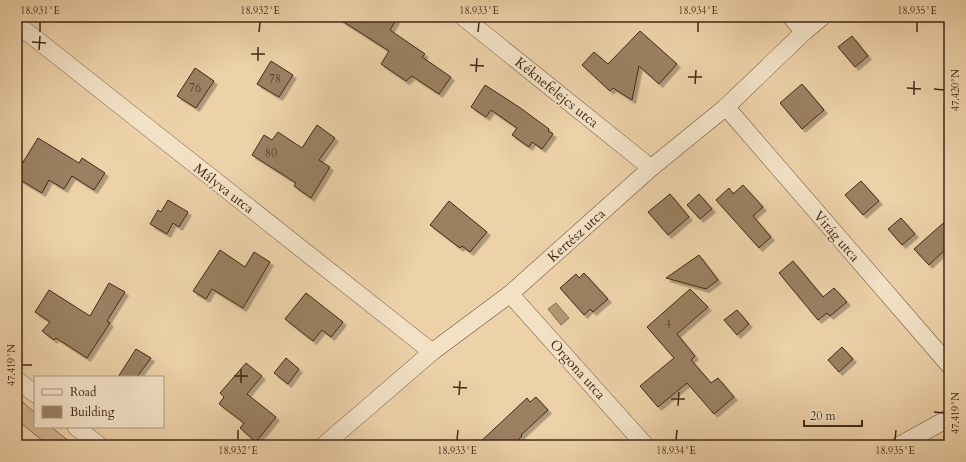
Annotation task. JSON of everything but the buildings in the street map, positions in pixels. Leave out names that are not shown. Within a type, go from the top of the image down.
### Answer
[{"type":"street","name":"Kéknefelejcs utca","points":[[463,17],[652,168]]},
{"type":"street","points":[[791,17],[804,32]]},
{"type":"street","name":"Kertész utca","points":[[324,445],[432,352],[510,294],[652,168],[726,107],[804,32],[822,17]]},
{"type":"street","name":"Mályva utca","points":[[17,24],[432,352]]},
{"type":"street","name":"Virág utca","points":[[726,107],[949,365]]},
{"type":"street","name":"Orgona utca","points":[[510,294],[645,445]]},
{"type":"street","points":[[17,380],[34,393]]},
{"type":"street","points":[[900,445],[949,418]]},
{"type":"street","points":[[77,428],[99,445]]},
{"type":"shaded area","points":[[556,303],[569,318],[561,325],[548,309]]},
{"type":"shaded area","points":[[17,397],[34,412],[34,428],[52,428],[74,445],[48,445],[17,420]]}]
